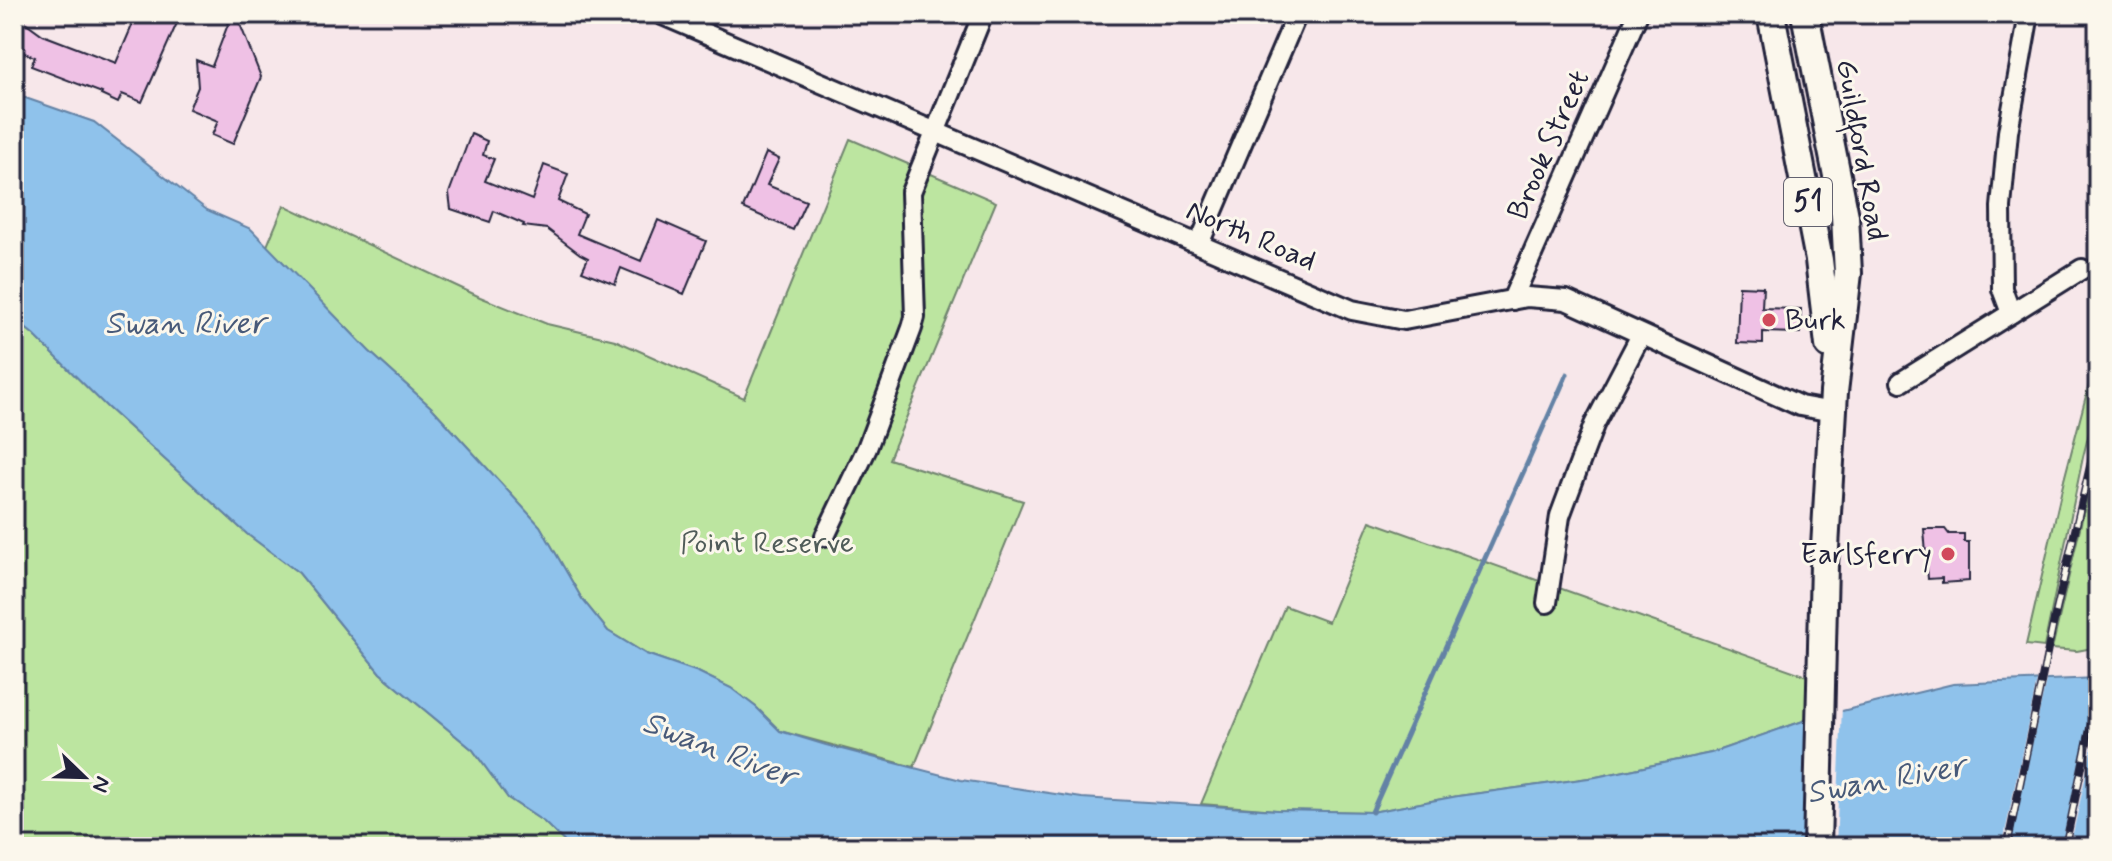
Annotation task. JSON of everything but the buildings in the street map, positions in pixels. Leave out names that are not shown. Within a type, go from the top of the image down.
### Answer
[{"type":"highway","name":"Guildford Road","points":[[1771,14],[1819,260],[1834,402]]},
{"type":"highway","name":"Guildford Road","points":[[1805,14],[1845,216],[1848,273],[1834,402],[1824,565],[1817,847]]},
{"type":"street","name":"North Road","points":[[660,14],[1352,310],[1381,317],[1419,319],[1512,300],[1541,297],[1566,300],[1800,406],[1834,402]]},
{"type":"street","points":[[825,536],[867,448],[915,317],[911,192],[983,14]]},
{"type":"street","points":[[1199,244],[1297,14]]},
{"type":"street","name":"Brook Street","points":[[1512,300],[1638,14]]},
{"type":"street","points":[[2011,313],[2002,289],[2001,207],[2012,105],[2029,14]]},
{"type":"street","points":[[1901,382],[2082,269]]},
{"type":"street","points":[[1547,603],[1560,516],[1594,425],[1641,335]]},
{"type":"green space","name":"Point Reserve","points":[[850,139],[996,202],[889,459],[1023,501],[914,767],[780,731],[731,688],[698,672],[646,654],[608,631],[582,599],[540,526],[433,409],[369,351],[267,246],[284,205],[480,297],[547,324],[615,340],[744,398]]},
{"type":"green space","points":[[14,319],[247,534],[299,573],[380,673],[473,750],[508,798],[544,822],[570,847],[14,847]]},
{"type":"green space","points":[[2098,350],[2098,397],[2044,647],[2026,645],[2064,480]]},
{"type":"green space","points":[[2098,450],[2098,647],[2077,651],[2052,649]]},
{"type":"green space","points":[[1370,521],[1810,677],[1809,719],[1711,753],[1596,777],[1458,796],[1372,812],[1277,810],[1201,804],[1285,606],[1328,622]]},
{"type":"water","name":"Swan River","points":[[14,94],[94,122],[207,210],[251,229],[369,351],[433,409],[540,526],[582,599],[608,631],[646,654],[698,672],[731,688],[780,731],[961,780],[1082,798],[1277,810],[1372,812],[1458,796],[1596,777],[1711,753],[1809,719],[1953,684],[2098,678],[2098,847],[570,847],[544,822],[508,798],[473,750],[380,673],[299,573],[247,534],[14,319]]},
{"type":"pier","points":[[2098,675],[2098,719],[2070,847],[2061,847]]},
{"type":"pier","points":[[2038,676],[2047,676],[2010,847],[2002,847]]},
{"type":"pier","points":[[1842,707],[1836,847],[1807,847],[1811,714]]},
{"type":"waterway","points":[[1372,812],[1567,374]]},
{"type":"railway","points":[[2007,847],[2053,625],[2098,432]]},
{"type":"railway","points":[[2065,847],[2098,691]]},
{"type":"place","name":"Burk","points":[[1769,320]]},
{"type":"place","name":"Earlsferry","points":[[1948,554]]}]
